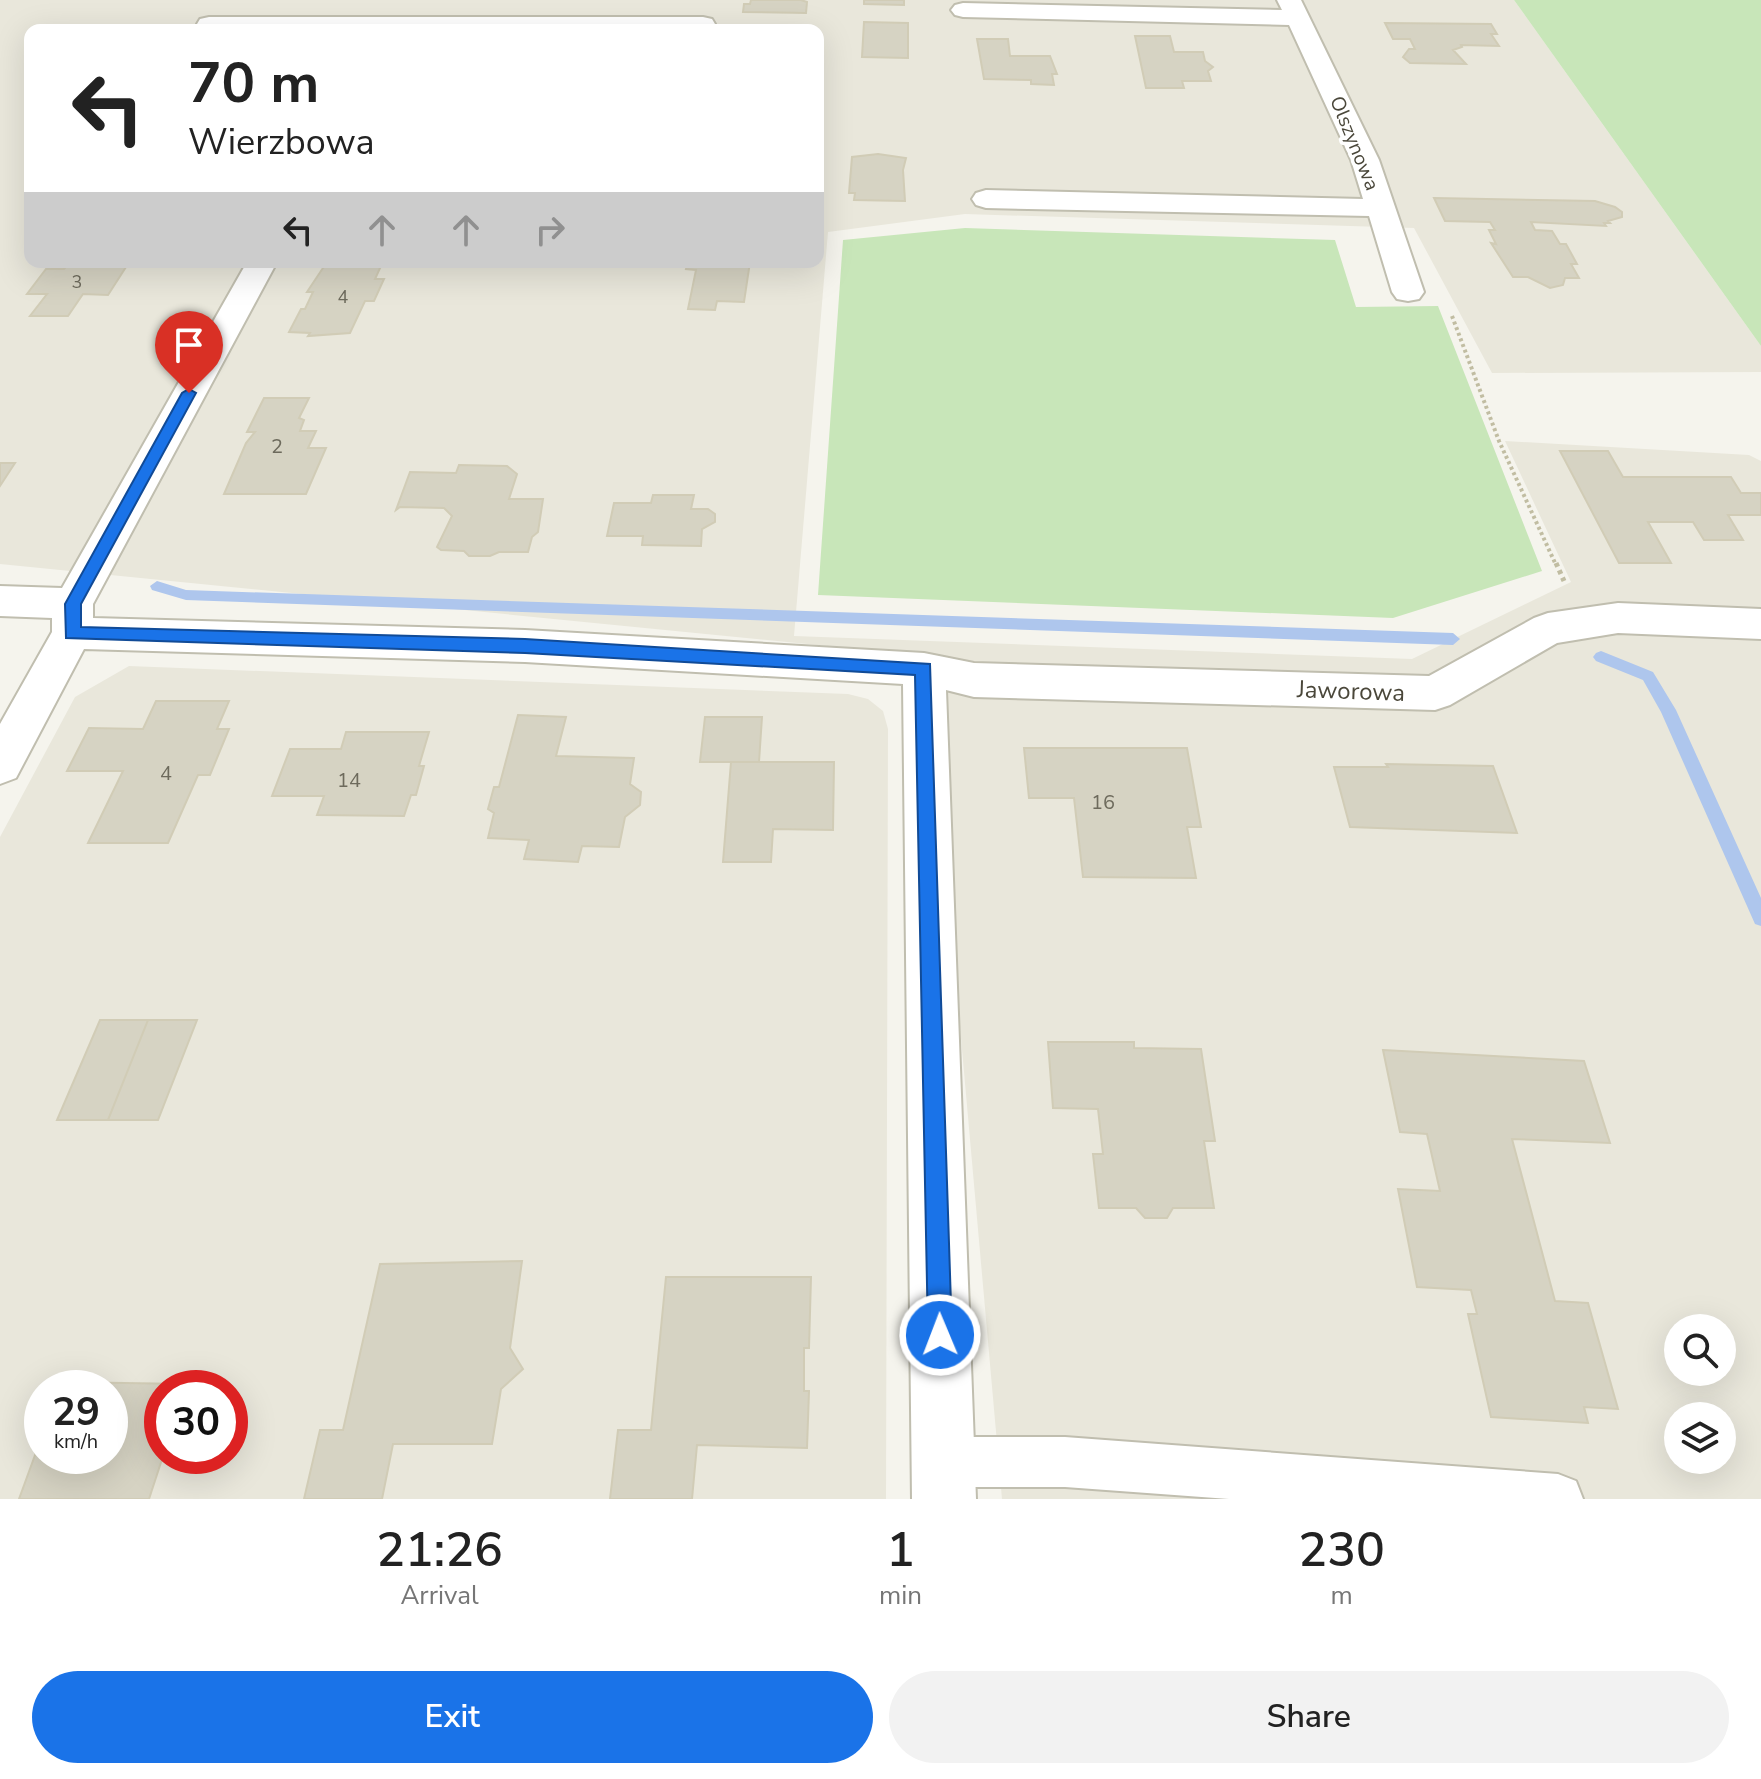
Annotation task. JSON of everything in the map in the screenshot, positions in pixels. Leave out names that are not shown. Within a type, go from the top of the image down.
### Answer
[{"type":"street","points":[[392,24],[406,0]]},
{"type":"street","points":[[963,10],[1294,9]]},
{"type":"street","name":"Olszynowa","points":[[1294,9],[1365,160],[1408,292]]},
{"type":"street","points":[[986,199],[1380,208]]},
{"type":"street","points":[[0,765],[73,618],[259,268]]},
{"type":"street","name":"Jaworowa","points":[[0,601],[73,618],[924,669],[974,680],[1435,693],[1548,629],[1618,618],[1761,624]]},
{"type":"street","points":[[924,669],[944,1480]]},
{"type":"lane","points":[[944,1480],[1065,1462],[1558,1499]]},
{"type":"path","points":[[1452,316],[1499,441],[1584,624]]},
{"type":"shaded area","points":[[0,0],[1514,0],[1761,346],[1761,372],[1492,373],[1414,228],[965,214],[828,232],[794,636],[1412,659],[1571,582],[1505,441],[1749,455],[1761,461],[1761,1499],[1002,1499],[927,656],[0,564]]},
{"type":"shaded area","points":[[129,666],[848,694],[868,699],[883,711],[888,729],[886,1499],[0,1499],[0,837],[75,697]]},
{"type":"green space","points":[[1514,0],[1761,0],[1761,346]]},
{"type":"green space","points":[[965,228],[1335,240],[1356,307],[1438,306],[1542,571],[1393,618],[818,595],[843,240]]},
{"type":"building","points":[[751,0],[801,0],[807,2],[806,13],[743,12],[744,4],[750,4]]},
{"type":"building","points":[[864,0],[904,0],[904,5],[864,4]]},
{"type":"building","points":[[864,22],[908,23],[908,58],[862,57]]},
{"type":"building","points":[[1385,23],[1491,24],[1497,34],[1491,34],[1499,46],[1461,45],[1453,50],[1466,64],[1410,63],[1403,57],[1409,49],[1415,49],[1410,39],[1393,39]]},
{"type":"building","points":[[1135,36],[1170,36],[1174,52],[1203,52],[1205,61],[1213,67],[1208,71],[1211,81],[1182,81],[1184,88],[1146,88]]},
{"type":"building","points":[[977,39],[1008,39],[1010,56],[1050,56],[1057,74],[1052,74],[1054,85],[1031,84],[1031,80],[984,79]]},
{"type":"building","points":[[878,154],[906,158],[903,170],[905,201],[854,200],[855,193],[849,193],[852,157]]},
{"type":"building","points":[[1434,198],[1595,201],[1615,207],[1622,212],[1622,217],[1604,223],[1606,226],[1531,222],[1535,230],[1552,231],[1560,244],[1566,244],[1577,264],[1571,264],[1579,278],[1565,278],[1563,285],[1550,288],[1528,277],[1513,277],[1491,243],[1496,244],[1489,230],[1495,230],[1490,222],[1445,221]]},
{"type":"building","points":[[125,268],[108,295],[83,294],[68,316],[30,316],[47,294],[27,294],[46,269]]},
{"type":"building","points":[[323,268],[380,268],[375,279],[384,279],[374,301],[365,301],[350,333],[308,336],[310,333],[289,332],[313,292],[307,292]]},
{"type":"building","points":[[749,268],[744,302],[717,301],[715,310],[688,309],[696,270],[686,269]]},
{"type":"building","points":[[264,398],[309,398],[299,418],[304,420],[300,431],[316,431],[308,448],[326,448],[306,494],[224,494],[246,443],[255,432],[247,432]]},
{"type":"building","points":[[1560,451],[1608,451],[1623,477],[1731,477],[1741,493],[1761,493],[1761,515],[1728,515],[1743,540],[1704,540],[1693,522],[1648,522],[1671,563],[1619,563]]},
{"type":"building","points":[[0,463],[15,463],[0,486]]},
{"type":"building","points":[[459,465],[507,466],[517,474],[509,499],[543,499],[538,532],[532,537],[528,552],[469,556],[464,551],[441,550],[437,547],[452,516],[444,508],[400,507],[396,510],[410,472],[456,473]]},
{"type":"building","points":[[653,495],[694,495],[691,509],[708,509],[715,514],[715,522],[702,529],[701,546],[642,545],[643,536],[607,536],[614,503],[651,503]]},
{"type":"building","points":[[156,701],[229,701],[217,729],[229,729],[210,775],[198,775],[168,843],[88,843],[123,771],[67,771],[89,728],[143,729]]},
{"type":"building","points":[[518,715],[566,717],[556,756],[634,758],[630,784],[641,792],[640,805],[625,817],[619,847],[582,846],[578,862],[524,859],[529,840],[488,838],[494,813],[488,809],[494,787],[499,787]]},
{"type":"building","points":[[705,717],[762,717],[759,762],[700,762]]},
{"type":"building","points":[[346,732],[429,732],[419,766],[424,766],[416,795],[411,795],[404,816],[317,815],[324,796],[272,796],[290,749],[341,749]]},
{"type":"building","points":[[1024,748],[1187,748],[1201,827],[1187,827],[1196,878],[1083,877],[1074,798],[1029,798]]},
{"type":"building","points":[[731,762],[834,762],[833,830],[773,829],[771,862],[723,862]]},
{"type":"building","points":[[1386,764],[1493,766],[1517,833],[1350,827],[1334,767],[1388,767]]},
{"type":"building","points":[[100,1020],[148,1020],[108,1120],[57,1120]]},
{"type":"building","points":[[148,1020],[197,1020],[158,1120],[108,1120]]},
{"type":"building","points":[[1048,1042],[1134,1042],[1134,1048],[1201,1049],[1215,1141],[1204,1141],[1214,1208],[1173,1208],[1167,1218],[1145,1218],[1136,1208],[1099,1208],[1093,1154],[1103,1154],[1098,1109],[1053,1108]]},
{"type":"building","points":[[1383,1050],[1584,1061],[1610,1143],[1512,1139],[1555,1301],[1588,1303],[1618,1409],[1584,1407],[1588,1423],[1491,1417],[1468,1314],[1477,1314],[1471,1290],[1417,1287],[1398,1189],[1440,1191],[1427,1134],[1400,1132]]},
{"type":"building","points":[[522,1261],[510,1348],[523,1369],[501,1389],[492,1444],[393,1444],[382,1499],[304,1499],[320,1430],[343,1430],[380,1264]]},
{"type":"building","points":[[666,1277],[811,1277],[809,1348],[804,1348],[804,1391],[809,1391],[807,1448],[697,1445],[692,1499],[610,1499],[618,1430],[651,1430]]},
{"type":"building","points":[[128,1383],[144,1383],[144,1474],[157,1474],[149,1499],[19,1499],[28,1474],[128,1474]]},
{"type":"waterway","points":[[157,586],[186,595],[1453,639]]},
{"type":"waterway","points":[[1601,657],[1648,676],[1668,710],[1761,918]]},
{"type":"route","points":[[189,393],[73,604],[72,633],[525,646],[924,669],[940,1335]]}]
